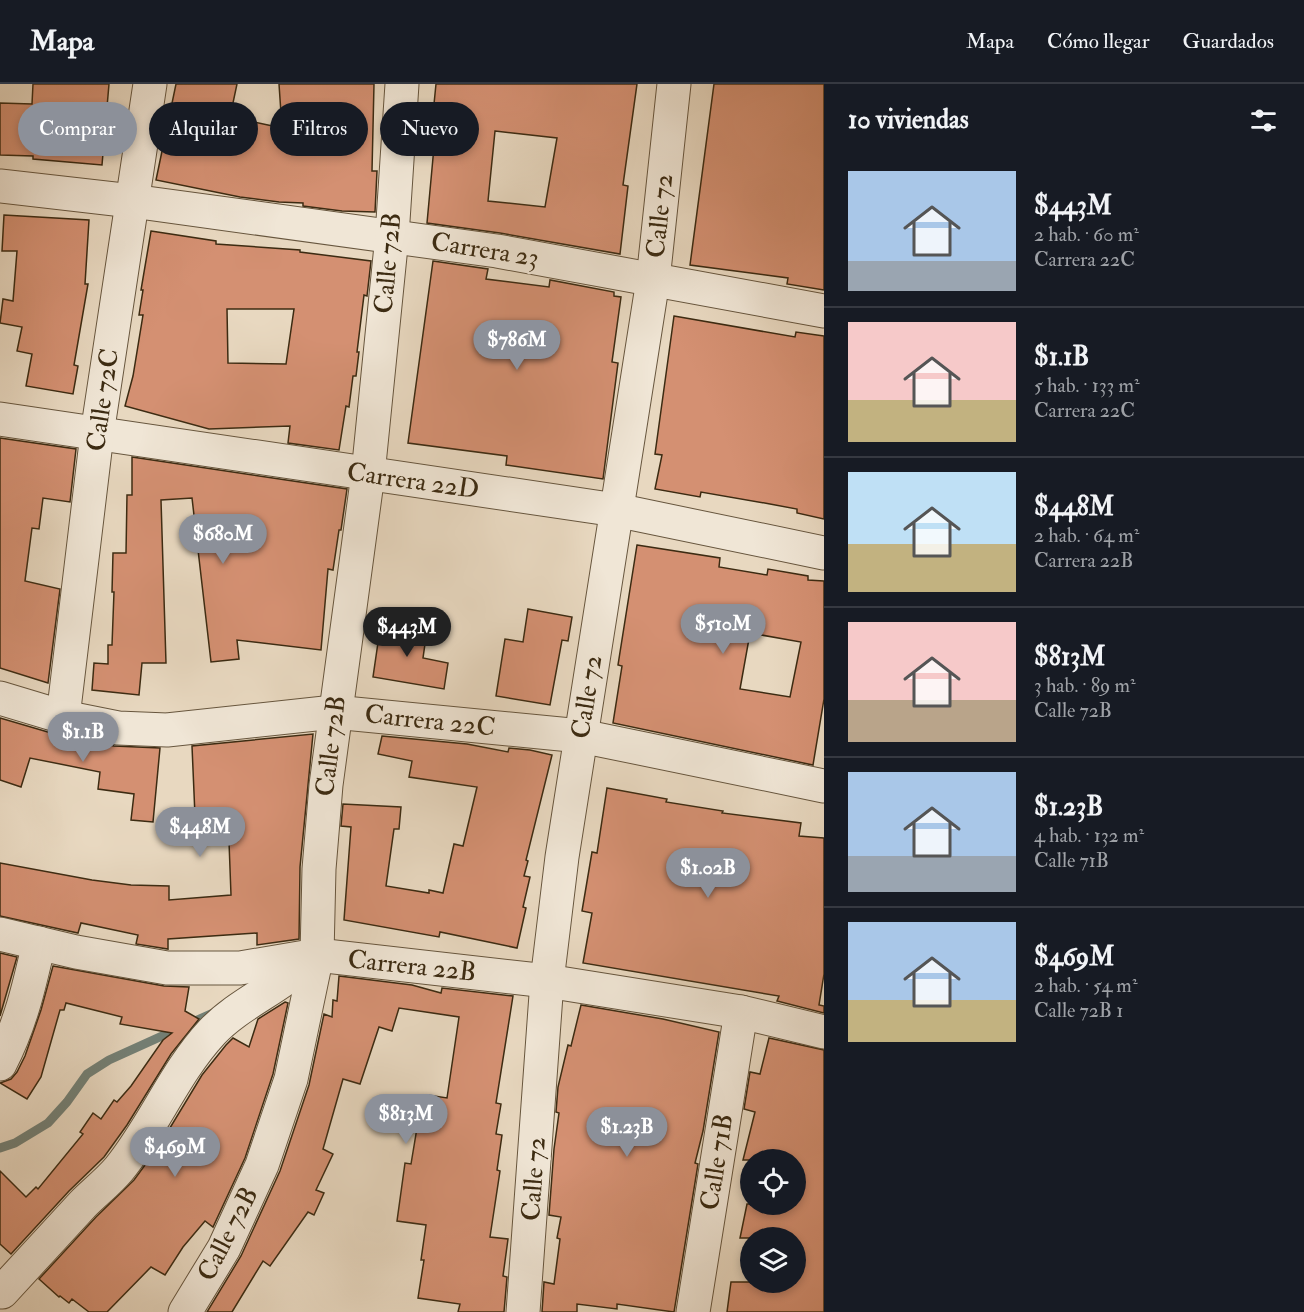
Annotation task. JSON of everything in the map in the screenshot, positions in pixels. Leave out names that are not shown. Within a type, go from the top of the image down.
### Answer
[{"type":"street","name":"Calle 72C","points":[[63,717],[97,434],[150,84]]},
{"type":"street","name":"Calle 72B","points":[[185,1312],[224,1248],[244,1207],[274,1133],[294,1068],[314,956],[319,869],[334,712],[368,474],[392,236],[402,84]]},
{"type":"street","name":"Calle 72","points":[[523,1312],[547,981],[562,857],[653,280],[674,84]]},
{"type":"street","name":"Carrera 23","points":[[0,186],[132,201],[497,251],[824,311]]},
{"type":"street","name":"Carrera 22D","points":[[0,419],[616,510],[824,553]]},
{"type":"street","name":"Carrera 22C","points":[[0,698],[63,717],[117,728],[167,730],[334,712],[581,736],[824,786]]},
{"type":"street","name":"Carrera 22B","points":[[0,934],[120,960],[187,969],[240,968],[314,956],[547,981],[741,1012],[824,1032]]},
{"type":"street","points":[[0,1064],[15,1035],[25,1004],[39,943]]},
{"type":"street","points":[[2,1292],[118,1169],[147,1128],[172,1086],[211,1033],[240,1008],[301,968],[314,956]]},
{"type":"street","name":"Calle 71B","points":[[693,1312],[741,1012]]},
{"type":"building","points":[[33,84],[109,84],[107,102],[32,102]]},
{"type":"building","points":[[176,84],[237,84],[233,102],[172,102]]},
{"type":"building","points":[[279,84],[374,84],[372,171],[377,171],[375,212],[342,211],[303,206],[303,203],[240,197],[156,180],[161,156],[258,156],[258,123],[270,125],[270,156],[368,156],[368,102],[280,102]]},
{"type":"building","points":[[436,84],[637,84],[623,185],[628,186],[620,254],[427,223],[433,156],[479,156],[479,102],[434,102]],"holes":[[[495,131],[557,138],[545,207],[488,201]]]},
{"type":"building","points":[[714,84],[824,84],[824,290],[787,284],[788,278],[690,265]]},
{"type":"building","points":[[0,103],[18,104],[18,156],[0,155]]},
{"type":"building","points":[[33,156],[103,156],[102,165],[33,159]]},
{"type":"building","points":[[4,215],[89,220],[85,284],[88,284],[74,365],[78,366],[73,394],[26,386],[32,354],[17,351],[22,327],[0,323],[3,299],[13,301],[17,251],[2,251]]},
{"type":"building","points":[[151,231],[216,241],[216,244],[300,250],[300,252],[371,261],[367,296],[364,295],[356,376],[353,376],[349,407],[346,406],[339,450],[288,443],[290,426],[209,429],[125,406],[133,376],[143,315],[139,315],[143,290],[141,290]],"holes":[[[227,309],[294,309],[286,364],[228,363]]]},
{"type":"building","points":[[433,261],[488,269],[486,279],[549,287],[550,280],[614,292],[614,296],[621,297],[612,362],[618,363],[603,479],[506,465],[507,456],[408,443]]},
{"type":"building","points":[[674,316],[795,337],[796,332],[824,336],[824,519],[797,513],[797,509],[770,504],[701,492],[700,497],[655,489],[662,455],[655,454]]},
{"type":"building","points":[[0,438],[76,449],[70,502],[43,498],[39,529],[32,528],[25,581],[60,589],[48,683],[0,668]]},
{"type":"building","points":[[132,457],[347,489],[333,570],[328,569],[321,650],[237,640],[239,659],[211,662],[192,498],[161,500],[166,663],[142,663],[139,695],[92,690],[94,663],[108,664],[108,645],[112,645],[113,553],[126,553],[127,495],[132,495]]},
{"type":"building","points":[[637,545],[720,558],[719,567],[767,575],[768,569],[808,576],[808,580],[824,581],[824,699],[813,765],[613,723],[622,666],[618,665]],"holes":[[[750,633],[801,642],[790,697],[740,689]]]},
{"type":"building","points":[[528,609],[572,617],[568,641],[562,640],[550,705],[496,696],[505,639],[523,642]]},
{"type":"building","points":[[381,622],[427,630],[423,658],[448,663],[444,689],[373,677]]},
{"type":"building","points":[[0,718],[58,735],[114,746],[160,748],[153,822],[131,820],[134,794],[98,789],[100,772],[30,758],[21,787],[0,780]]},
{"type":"building","points":[[313,734],[300,867],[299,939],[257,945],[257,933],[168,939],[168,949],[136,944],[138,935],[81,923],[78,933],[0,916],[0,863],[92,880],[131,885],[169,886],[169,900],[231,895],[228,815],[195,816],[192,746]]},
{"type":"building","points":[[382,736],[467,744],[508,752],[509,748],[530,750],[552,755],[526,860],[528,861],[524,876],[530,877],[517,948],[440,932],[439,937],[344,920],[351,827],[341,826],[343,804],[401,807],[399,829],[394,829],[386,886],[443,893],[454,844],[463,846],[477,787],[409,777],[412,761],[378,754]]},
{"type":"building","points":[[607,788],[667,799],[666,802],[723,811],[722,813],[801,823],[799,836],[824,838],[824,974],[819,1005],[824,1006],[824,1013],[777,1001],[779,996],[583,963],[592,913],[582,911],[592,852],[597,853]]},
{"type":"building","points":[[0,953],[17,957],[0,1016]]},
{"type":"building","points":[[53,966],[164,986],[189,987],[185,1011],[199,1019],[171,1054],[127,1125],[104,1157],[11,1254],[0,1244],[0,1171],[26,1197],[36,1187],[38,1189],[83,1134],[80,1132],[93,1113],[101,1119],[114,1100],[117,1102],[131,1086],[163,1040],[172,1033],[120,1024],[122,1017],[66,1003],[64,1010],[60,1010],[41,1077],[27,1099],[0,1083],[11,1079],[25,1056]]},
{"type":"building","points":[[339,976],[412,985],[441,993],[442,988],[513,996],[496,1103],[501,1104],[496,1134],[502,1135],[497,1170],[500,1171],[490,1237],[508,1239],[503,1276],[507,1277],[504,1312],[458,1312],[460,1304],[418,1298],[424,1260],[421,1260],[426,1225],[397,1221],[405,1163],[411,1164],[417,1128],[424,1130],[428,1095],[447,1098],[459,1017],[399,1008],[392,1031],[379,1027],[360,1084],[343,1079],[323,1149],[333,1154],[316,1190],[324,1193],[314,1215],[308,1212],[270,1266],[263,1261],[232,1312],[207,1312],[241,1256],[280,1171],[309,1085],[324,1014],[332,1017],[333,1000],[337,1001]]},
{"type":"building","points":[[285,1002],[288,1003],[273,1074],[245,1158],[213,1227],[205,1221],[183,1247],[165,1275],[151,1267],[107,1312],[89,1312],[72,1299],[69,1303],[59,1297],[39,1279],[96,1217],[134,1180],[159,1146],[202,1075],[226,1045],[233,1038],[249,1047],[258,1019]]},
{"type":"building","points":[[581,1005],[663,1019],[719,1032],[703,1131],[695,1163],[698,1164],[674,1312],[617,1304],[617,1309],[577,1304],[577,1312],[542,1312],[544,1282],[554,1284],[560,1239],[557,1238],[561,1217],[549,1215],[559,1113],[556,1112],[558,1087]]},
{"type":"building","points":[[769,1038],[824,1050],[824,1312],[727,1312],[731,1282],[740,1282],[740,1293],[806,1293],[806,1227],[742,1227],[745,1215],[806,1215],[806,1149],[746,1149],[755,1112],[744,1109],[750,1072],[760,1074]]},
{"type":"waterway","points":[[0,1148],[15,1143],[48,1123],[87,1074],[109,1060],[213,1013]]}]
